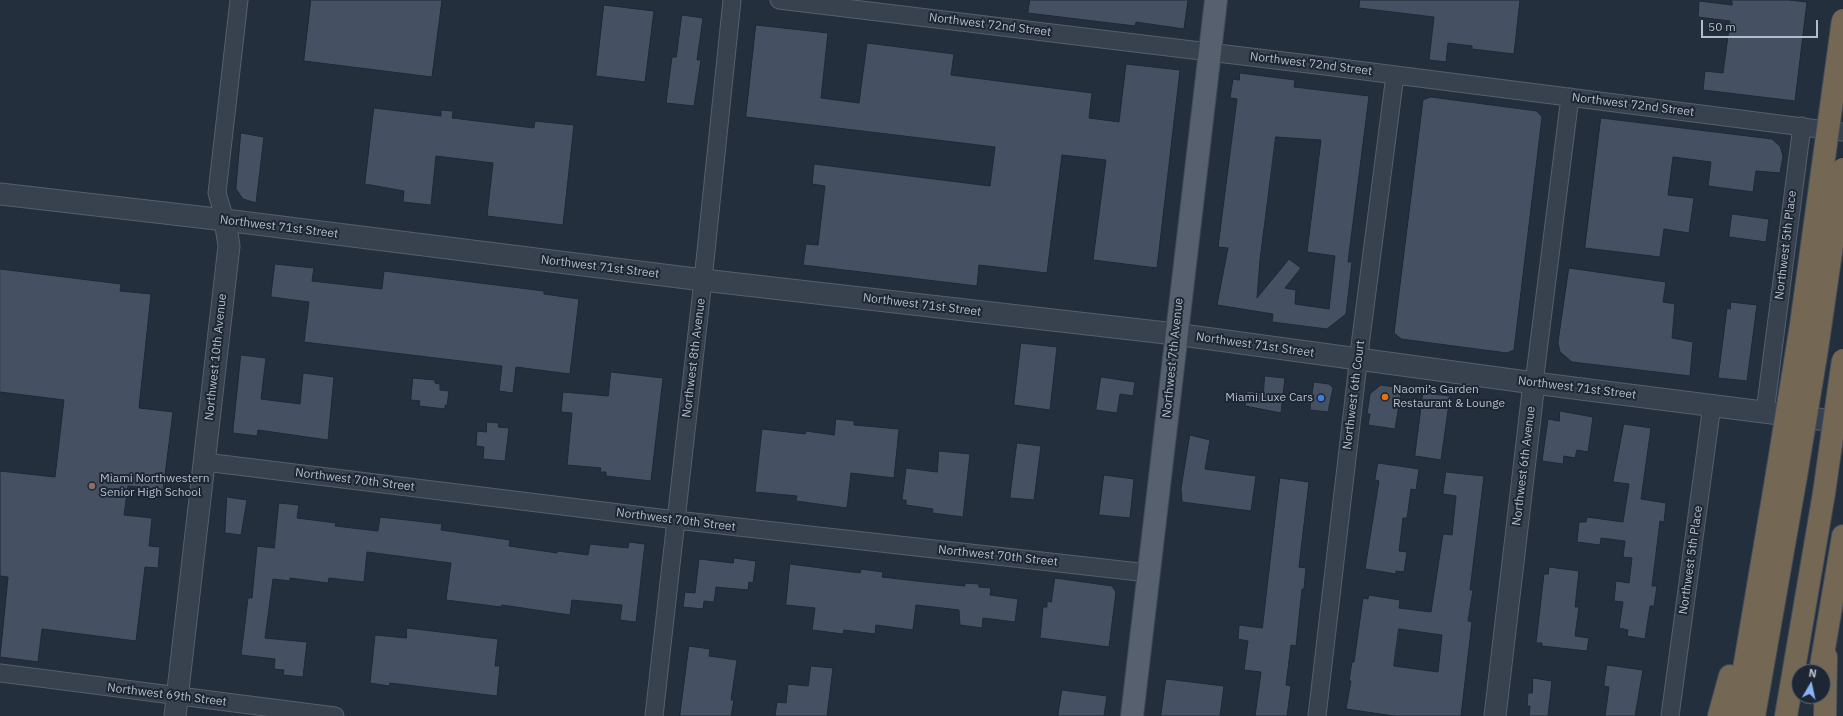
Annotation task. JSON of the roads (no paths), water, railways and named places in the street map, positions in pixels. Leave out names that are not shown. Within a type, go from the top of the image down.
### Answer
[{"type":"highway","points":[[1754,716],[1786,475],[1803,309],[1843,20]]},
{"type":"highway","points":[[1719,716],[1786,475],[1817,349],[1843,168]]},
{"type":"highway","points":[[1786,716],[1824,493],[1843,360]]},
{"type":"highway","points":[[1821,664],[1843,536]]},
{"type":"highway","points":[[1736,716],[1761,565]]},
{"type":"highway","points":[[1825,716],[1826,634]]},
{"type":"highway","points":[[1812,716],[1814,704]]},
{"type":"main road","name":"Northwest 7th Avenue","points":[[1132,716],[1175,334],[1216,0]]},
{"type":"street","name":"Northwest 10th Avenue","points":[[176,706],[205,462],[228,246],[225,220],[217,194],[239,0]]},
{"type":"street","name":"Northwest 8th Avenue","points":[[654,716],[703,280],[732,0]]},
{"type":"street","name":"Northwest 72nd Street","points":[[779,0],[1395,75],[1843,132]]},
{"type":"street","name":"Northwest 6th Court","points":[[1318,716],[1358,360],[1395,75]]},
{"type":"street","name":"Northwest 6th Avenue","points":[[1495,716],[1534,383],[1570,97]]},
{"type":"street","name":"Northwest 5th Place","points":[[1765,412],[1802,126]]},
{"type":"street","name":"Northwest 71st Street","points":[[0,194],[225,220],[703,280],[1175,334],[1358,360],[1843,422]]},
{"type":"street","name":"Northwest 5th Place","points":[[1670,716],[1712,405]]},
{"type":"street","name":"Northwest 70th Street","points":[[205,462],[676,520],[1148,573]]},
{"type":"street","name":"Northwest 69th Street","points":[[0,673],[176,706],[335,716]]},
{"type":"place","name":"Naomi’s Garden Restaurant & Lounge","points":[[1385,397]]},
{"type":"place","name":"Miami Luxe Cars","points":[[1321,398]]},
{"type":"place","name":"Miami Northwestern Senior High School","points":[[92,486]]}]
